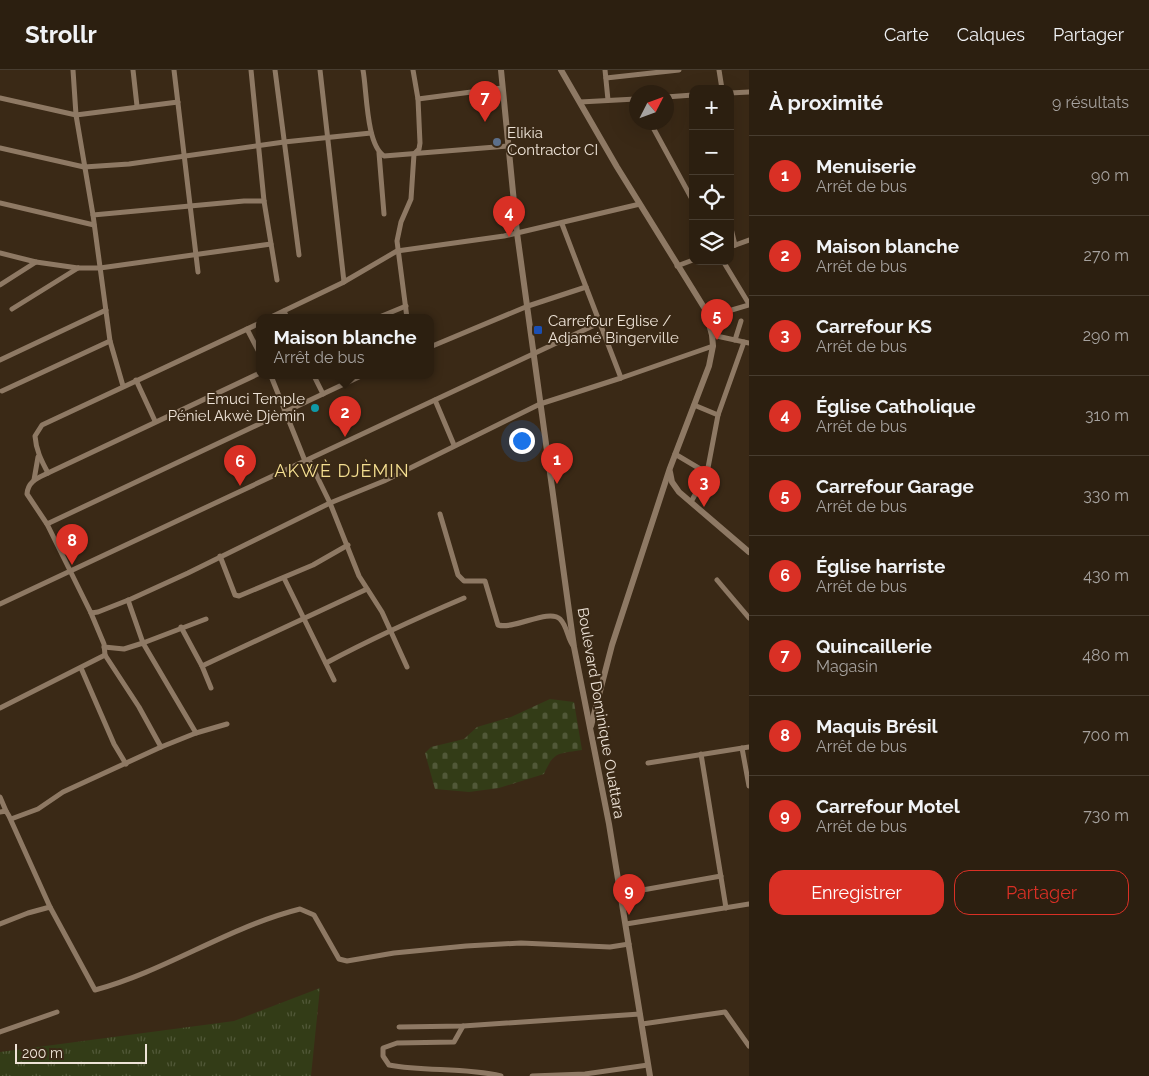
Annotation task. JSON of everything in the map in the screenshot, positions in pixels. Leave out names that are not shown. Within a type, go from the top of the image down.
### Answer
[{"type":"street","points":[[74,70],[76,115],[93,215],[110,341],[123,386]]},
{"type":"street","points":[[133,70],[137,106]]},
{"type":"street","points":[[174,70],[186,156],[198,272]]},
{"type":"street","points":[[251,70],[264,201],[277,280]]},
{"type":"street","points":[[275,70],[299,255]]},
{"type":"street","points":[[320,70],[344,282]]},
{"type":"street","points":[[363,70],[371,133],[379,153],[384,214]]},
{"type":"street","points":[[407,314],[397,251],[398,234],[411,198],[414,154],[419,149],[420,143],[418,99],[413,70]]},
{"type":"street","name":"Boulevard Dominique Ouattara","points":[[501,70],[517,233],[574,647],[609,824],[650,1076]]},
{"type":"street","points":[[561,70],[708,318],[713,346],[709,366],[670,468],[612,645],[590,728]]},
{"type":"street","points":[[605,70],[608,100]]},
{"type":"street","points":[[606,78],[679,70]]},
{"type":"street","points":[[720,70],[722,85]]},
{"type":"street","points":[[418,99],[502,88]]},
{"type":"street","points":[[734,93],[749,92]]},
{"type":"street","points":[[674,96],[689,95]]},
{"type":"street","points":[[0,98],[76,115],[178,102]]},
{"type":"street","points":[[580,102],[629,99]]},
{"type":"street","points":[[654,130],[689,194]]},
{"type":"street","points":[[0,148],[84,167],[129,164],[284,142],[371,133]]},
{"type":"street","points":[[379,153],[392,157],[508,146]]},
{"type":"street","points":[[93,215],[190,207],[244,200],[264,201]]},
{"type":"street","points":[[0,203],[94,225]]},
{"type":"street","points":[[278,314],[344,282],[397,251],[517,233],[562,224],[640,204]]},
{"type":"street","points":[[562,224],[621,378]]},
{"type":"street","points":[[734,246],[749,240]]},
{"type":"street","points":[[0,253],[36,262],[78,268],[100,268],[271,244]]},
{"type":"street","points":[[0,285],[36,262]]},
{"type":"street","points":[[677,266],[689,262]]},
{"type":"street","points":[[708,318],[749,305],[725,265]]},
{"type":"street","points":[[12,309],[78,268]]},
{"type":"street","points":[[434,345],[528,306],[586,287]]},
{"type":"street","points":[[387,314],[406,306]]},
{"type":"street","points":[[0,360],[106,310]]},
{"type":"street","points":[[735,340],[741,321]]},
{"type":"street","points":[[1,602],[599,323]]},
{"type":"street","points":[[34,480],[38,456],[35,436],[42,424],[256,324]]},
{"type":"street","points":[[247,329],[256,346]]},
{"type":"street","points":[[691,502],[706,473],[718,415],[747,342],[712,336]]},
{"type":"street","points":[[2,391],[110,341]]},
{"type":"street","points":[[91,613],[128,600],[330,503],[384,481],[540,404],[713,346]]},
{"type":"street","points":[[161,747],[139,707],[105,655],[104,647],[91,613],[47,524],[27,494],[29,486],[34,480],[48,473],[256,375]]},
{"type":"street","points":[[272,379],[307,460],[330,503],[359,576],[382,612],[407,666]]},
{"type":"street","points":[[315,379],[322,394]]},
{"type":"street","points":[[47,524],[354,379]]},
{"type":"street","points":[[136,380],[155,421]]},
{"type":"street","points":[[435,400],[454,445]]},
{"type":"street","points":[[694,405],[718,415]]},
{"type":"street","points":[[675,454],[706,473]]},
{"type":"street","points":[[38,456],[48,473]]},
{"type":"street","points":[[670,468],[675,488],[749,552]]},
{"type":"street","points":[[440,514],[458,575],[464,581],[485,581],[498,626],[518,624],[551,615],[558,617],[574,647]]},
{"type":"street","points":[[220,556],[235,595],[246,594],[284,578],[348,545]]},
{"type":"street","points":[[284,578],[334,680]]},
{"type":"street","points":[[717,580],[749,618]]},
{"type":"street","points":[[202,666],[367,589]]},
{"type":"street","points":[[326,662],[390,630],[420,619],[464,598]]},
{"type":"street","points":[[128,600],[143,643],[196,732]]},
{"type":"street","points":[[104,647],[124,649],[206,619]]},
{"type":"street","points":[[181,627],[202,666],[211,688]]},
{"type":"street","points":[[0,708],[105,655]]},
{"type":"street","points":[[81,668],[114,744],[126,764]]},
{"type":"street","points":[[11,819],[38,809],[63,792],[161,747],[196,732],[227,724]]},
{"type":"street","points":[[648,763],[749,747]]},
{"type":"street","points":[[742,748],[749,786]]},
{"type":"street","points":[[701,754],[726,908]]},
{"type":"street","points":[[0,797],[3,812],[11,819],[50,908],[95,990],[139,977],[255,925],[300,909],[314,915],[339,959],[347,961],[402,952],[466,946],[521,944],[610,948],[629,944]]},
{"type":"street","points":[[620,894],[721,876]]},
{"type":"street","points":[[626,924],[749,904]]},
{"type":"street","points":[[0,924],[28,913],[50,908]]},
{"type":"street","points":[[0,1032],[57,1012]]},
{"type":"street","points":[[642,1024],[726,1012],[749,1046]]},
{"type":"street","points":[[399,1027],[463,1026],[640,1014]]},
{"type":"street","points":[[463,1026],[454,1042],[396,1043],[383,1048],[383,1056],[389,1065],[410,1069],[478,1071],[501,1076]]},
{"type":"street","points":[[532,1076],[606,1074],[648,1065]]},
{"type":"green space","points":[[550,699],[574,702],[582,750],[567,752],[554,757],[544,774],[499,788],[469,792],[435,789],[425,753],[431,747],[464,739],[477,727],[511,717]]},
{"type":"green space","points":[[320,988],[311,1076],[0,1076],[0,1052],[234,1021]]},
{"type":"place","name":"Quincaillerie","points":[[485,122]]},
{"type":"place","name":"Elikia Contractor CI","points":[[497,142]]},
{"type":"place","name":"Église Catholique","points":[[509,237]]},
{"type":"place","name":"Carrefour Eglise / Adjamé Bingerville","points":[[538,330]]},
{"type":"place","name":"Carrefour Garage","points":[[717,340]]},
{"type":"place","name":"Emuci Temple Péniel Akwè Djèmin","points":[[315,408]]},
{"type":"place","name":"Maison blanche","points":[[345,437]]},
{"type":"place","name":"Menuiserie","points":[[557,484]]},
{"type":"place","name":"Église harriste","points":[[240,486]]},
{"type":"place","name":"Carrefour KS","points":[[704,507]]},
{"type":"place","name":"Maquis Brésil","points":[[72,565]]},
{"type":"place","name":"Carrefour Motel","points":[[629,915]]},
{"type":"district","name":"AKWÈ DJÈMIN","points":[[342,470]]}]
